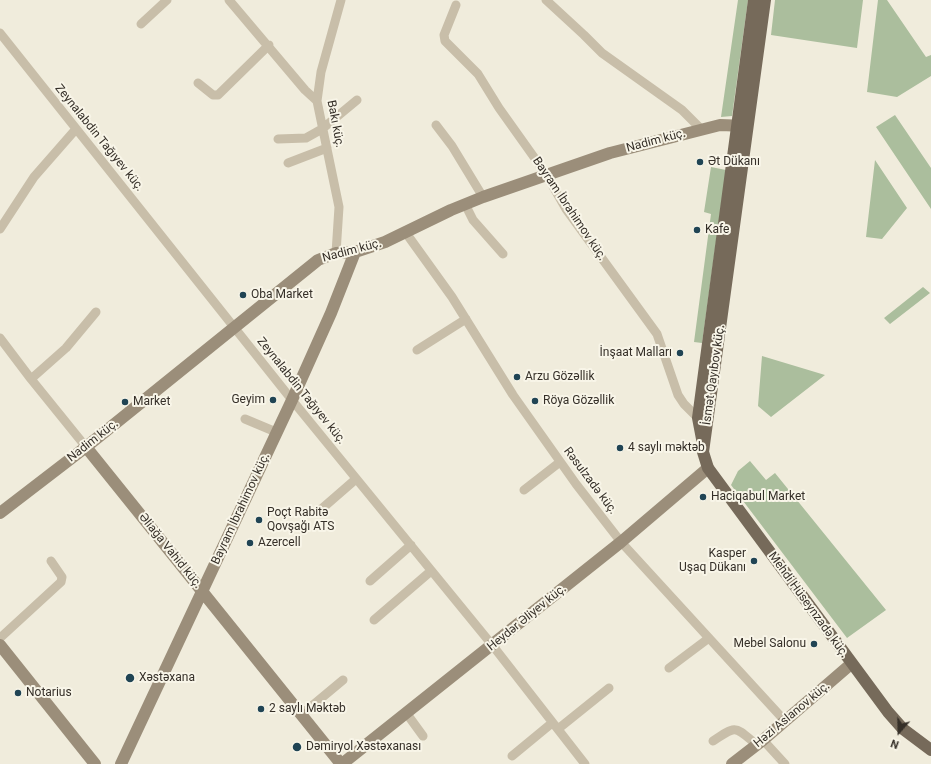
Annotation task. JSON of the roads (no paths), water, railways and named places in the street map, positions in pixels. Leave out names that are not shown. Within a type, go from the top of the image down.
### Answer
[{"type":"main road","name":"İsmət Qayıbov küç.","points":[[703,446],[708,418],[742,125],[754,0]]},
{"type":"main road","name":"İsmət Qayıbov küç.","points":[[703,446],[698,418],[742,125],[765,0]]},
{"type":"main road","name":"Nadim küç.","points":[[0,513],[86,447],[318,260],[336,253],[355,252],[385,242],[465,204],[546,174],[610,153],[720,126],[742,125]]},
{"type":"main road","name":"Bayram İbrahimov küç.","points":[[122,764],[292,400],[355,252]]},
{"type":"main road","name":"Mehdi Hüseynzadə küç.","points":[[703,446],[703,452],[708,468],[851,664],[904,729],[931,750]]},
{"type":"main road","name":"Əliağa Vahid küç.","points":[[86,447],[341,764]]},
{"type":"main road","name":"Heydər Əliyev küç.","points":[[341,764],[493,646],[621,542],[708,468]]},
{"type":"main road","points":[[0,645],[95,764]]},
{"type":"main road","name":"Həzi Aslanov küç.","points":[[732,764],[851,664]]},
{"type":"street","points":[[142,24],[167,0]]},
{"type":"street","points":[[229,0],[269,45],[305,90],[317,101]]},
{"type":"street","name":"Bakı küç.","points":[[336,253],[339,207],[317,101],[321,72],[341,0]]},
{"type":"street","points":[[546,0],[602,54],[682,110],[702,130]]},
{"type":"street","name":"Bayram İbrahimov küç.","points":[[456,5],[444,35],[445,41],[478,74],[499,108],[546,174],[566,209],[657,334],[678,395],[684,404],[698,418]]},
{"type":"street","name":"Zeynalabdin Tağıyev küç.","points":[[2,39],[76,129],[292,400],[493,646],[585,764]]},
{"type":"street","points":[[198,83],[213,95],[218,94],[269,45]]},
{"type":"street","points":[[278,139],[306,138],[322,129],[357,100]]},
{"type":"street","points":[[436,124],[452,146],[483,197]]},
{"type":"street","points":[[0,229],[34,177],[76,129]]},
{"type":"street","points":[[288,163],[327,148]]},
{"type":"street","points":[[465,204],[473,220],[503,254]]},
{"type":"street","name":"Rəsulzadə küç.","points":[[406,233],[466,319],[513,395],[560,462],[621,542],[785,721]]},
{"type":"street","points":[[31,379],[66,348],[96,312]]},
{"type":"street","points":[[417,350],[466,319]]},
{"type":"street","name":"Əliağa Vahid küç.","points":[[0,338],[86,447]]},
{"type":"street","points":[[245,419],[276,432]]},
{"type":"street","points":[[524,490],[560,462]]},
{"type":"street","points":[[318,512],[356,479]]},
{"type":"street","points":[[370,581],[411,546]]},
{"type":"street","points":[[0,638],[61,582],[62,577],[51,561]]},
{"type":"street","points":[[374,620],[431,571]]},
{"type":"street","points":[[669,668],[709,638]]},
{"type":"street","points":[[301,715],[343,680]]},
{"type":"street","points":[[512,756],[609,688]]},
{"type":"street","points":[[407,714],[423,736]]},
{"type":"street","points":[[713,741],[731,729],[737,729],[760,742],[785,764]]},
{"type":"place","name":"Ət Dükanı","points":[[700,162]]},
{"type":"place","name":"Kafe","points":[[697,230]]},
{"type":"place","name":"Oba Market","points":[[243,295]]},
{"type":"place","name":"İnşaat Malları","points":[[680,353]]},
{"type":"place","name":"Arzu Gözəllik","points":[[517,377]]},
{"type":"place","name":"Geyim","points":[[273,400]]},
{"type":"place","name":"Röya Gözəllik","points":[[535,401]]},
{"type":"place","name":"Market","points":[[125,402]]},
{"type":"place","name":"4 saylı məktəb","points":[[620,448]]},
{"type":"place","name":"Haciqabul Market","points":[[703,497]]},
{"type":"place","name":"Poçt Rabitə Qovşağı ATS","points":[[259,520]]},
{"type":"place","name":"Azercell","points":[[250,543]]},
{"type":"place","name":"Kasper Uşaq Dükanı","points":[[754,561]]},
{"type":"place","name":"Mebel Salonu","points":[[814,644]]},
{"type":"place","name":"Xəstəxana","points":[[130,678]]},
{"type":"place","name":"Notarius","points":[[18,693]]},
{"type":"place","name":"2 saylı Məktəb","points":[[261,709]]},
{"type":"place","name":"Dəmiryol Xəstəxanası","points":[[297,747]]}]
